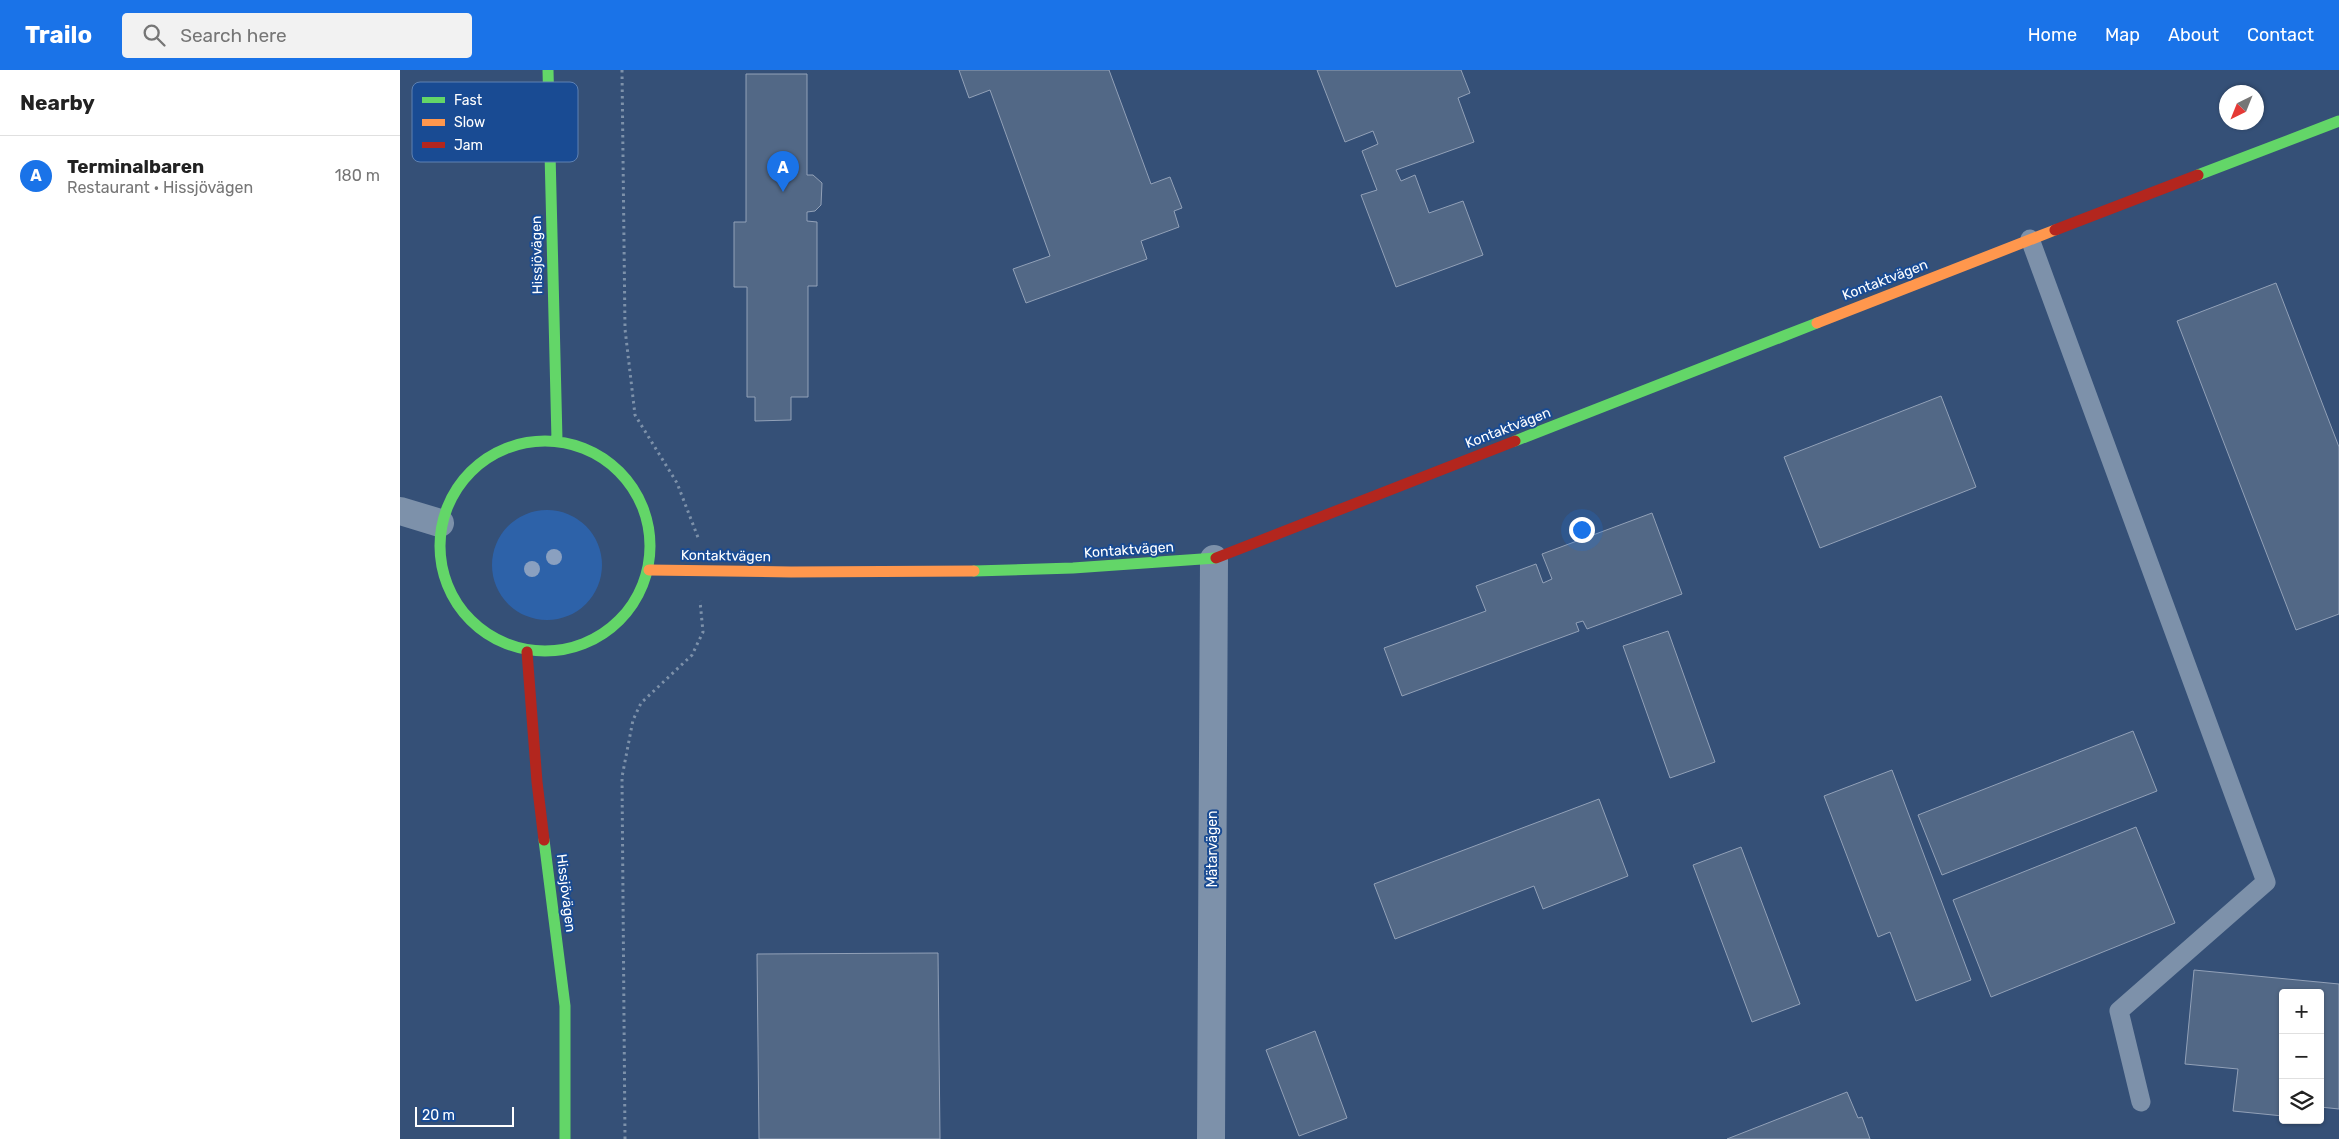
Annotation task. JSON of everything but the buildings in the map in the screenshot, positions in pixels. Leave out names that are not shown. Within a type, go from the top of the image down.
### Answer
[{"type":"street","name":"Kontaktvägen","points":[[649,570],[896,573],[1107,567],[1214,559],[2030,239],[2339,121]]},
{"type":"street","name":"Hissjövägen","points":[[550,162],[557,440]]},
{"type":"street","points":[[557,440],[600,454],[631,484],[651,537],[649,570],[620,623],[579,648],[527,652],[488,630],[466,613],[443,578],[440,523],[462,478],[499,449],[557,440]]},
{"type":"street","points":[[400,511],[440,523]]},
{"type":"street","name":"Mätarvägen","points":[[1211,1139],[1214,559]]},
{"type":"street","name":"Hissjövägen","points":[[527,652],[537,782],[564,1006],[565,1139]]},
{"type":"lane","points":[[2030,239],[2266,882],[2119,1011],[2141,1102]]},
{"type":"path","points":[[622,70],[625,329],[635,415],[677,483],[699,536],[697,571],[703,632],[692,655],[641,703],[633,720],[622,777],[625,1139]]},
{"type":"shaded area","points":[[547,510],[568,514],[586,526],[598,544],[602,565],[598,586],[586,604],[568,616],[547,620],[526,616],[508,604],[496,586],[492,565],[496,544],[508,526],[526,514]]},
{"type":"traffic: fast","points":[[548,70],[548,82]]},
{"type":"traffic: fast","points":[[2198,175],[2339,121]]},
{"type":"traffic: fast","points":[[550,162],[557,440]]},
{"type":"traffic: fast","points":[[1515,441],[1817,323]]},
{"type":"traffic: fast","points":[[545,441],[565,443],[585,449],[603,459],[619,472],[632,488],[642,506],[648,526],[650,546],[648,566],[642,586],[632,604],[619,620],[603,633],[585,643],[565,649],[545,651],[525,649],[505,643],[487,633],[471,620],[458,604],[448,586],[442,566],[440,546],[442,526],[448,506],[458,488],[471,472],[487,459],[505,449],[525,443],[545,441]]},
{"type":"traffic: fast","points":[[974,571],[1073,568],[1216,558]]},
{"type":"traffic: fast","points":[[544,840],[565,1006],[565,1139]]},
{"type":"traffic: slow","points":[[1817,323],[2055,230]]},
{"type":"traffic: slow","points":[[649,570],[791,572],[974,571]]},
{"type":"traffic: jam","points":[[2055,230],[2198,175]]},
{"type":"traffic: jam","points":[[1216,558],[1515,441]]},
{"type":"traffic: jam","points":[[527,652],[537,782],[544,840]]},
{"type":"place","name":"Terminalbaren","points":[[783,192]]}]
